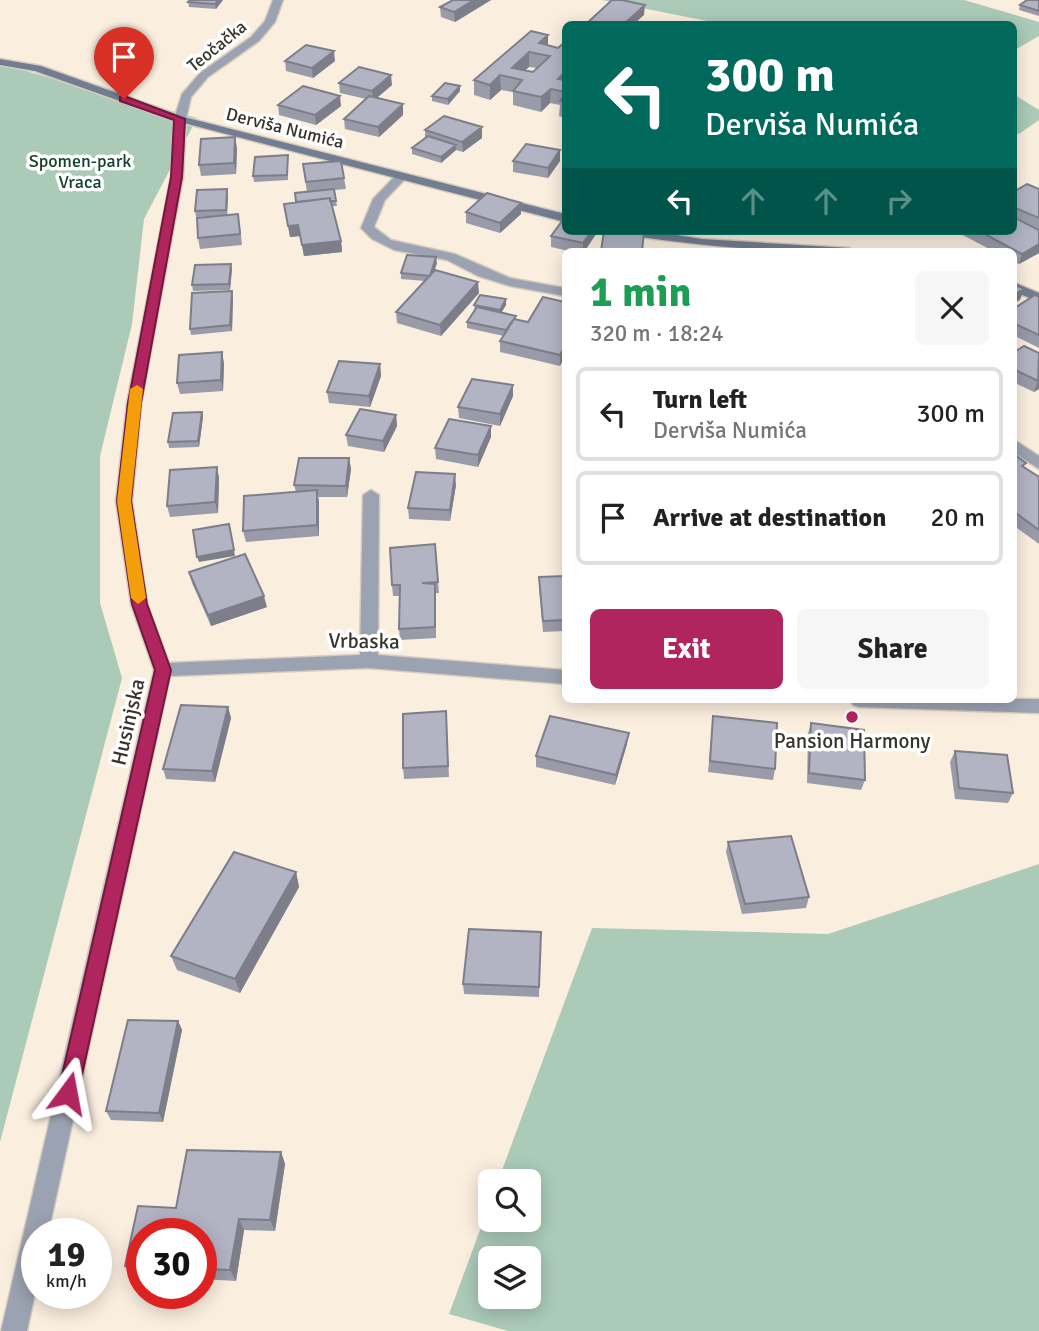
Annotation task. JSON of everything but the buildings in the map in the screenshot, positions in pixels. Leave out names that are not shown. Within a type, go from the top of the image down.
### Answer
[{"type":"main road","name":"Derviša Numića","points":[[0,62],[37,68],[180,119],[562,217]]},
{"type":"main road","points":[[651,235],[702,243],[784,248]]},
{"type":"main road","points":[[1017,288],[1039,298]]},
{"type":"street","name":"Teočačka","points":[[180,119],[186,96],[204,75],[255,39],[270,22],[278,0]]},
{"type":"street","name":"Husinjska","points":[[15,1331],[163,670],[139,604],[124,501],[134,403],[177,177],[180,119]]},
{"type":"street","points":[[402,176],[379,199],[367,228],[376,238],[399,247],[463,261],[483,274],[512,283],[562,291]]},
{"type":"street","points":[[1017,447],[1039,464]]},
{"type":"street","points":[[369,661],[371,495]]},
{"type":"street","name":"Vrbaska","points":[[163,670],[369,661],[562,677]]},
{"type":"street","points":[[949,703],[1039,706]]},
{"type":"green space","points":[[602,0],[964,0],[1039,22],[1039,36],[1017,49],[1017,21],[707,21]]},
{"type":"green space","name":"Spomen-park Vraca","points":[[0,64],[197,118],[144,219],[132,324],[100,456],[100,603],[122,678],[0,1142]]},
{"type":"green space","points":[[1017,96],[1039,110],[1039,120],[1019,134]]},
{"type":"green space","points":[[1039,864],[1039,1331],[508,1331],[449,1314],[479,1232],[541,1232],[541,1169],[502,1169],[592,928],[828,934]]},
{"type":"slow traffic","points":[[137,389],[124,501],[138,598]]},
{"type":"place","name":"Pansion Harmony","points":[[852,717]]},
{"type":"route","points":[[68,1093],[163,670],[139,604],[124,501],[134,403],[177,177],[180,119],[124,99]]}]
